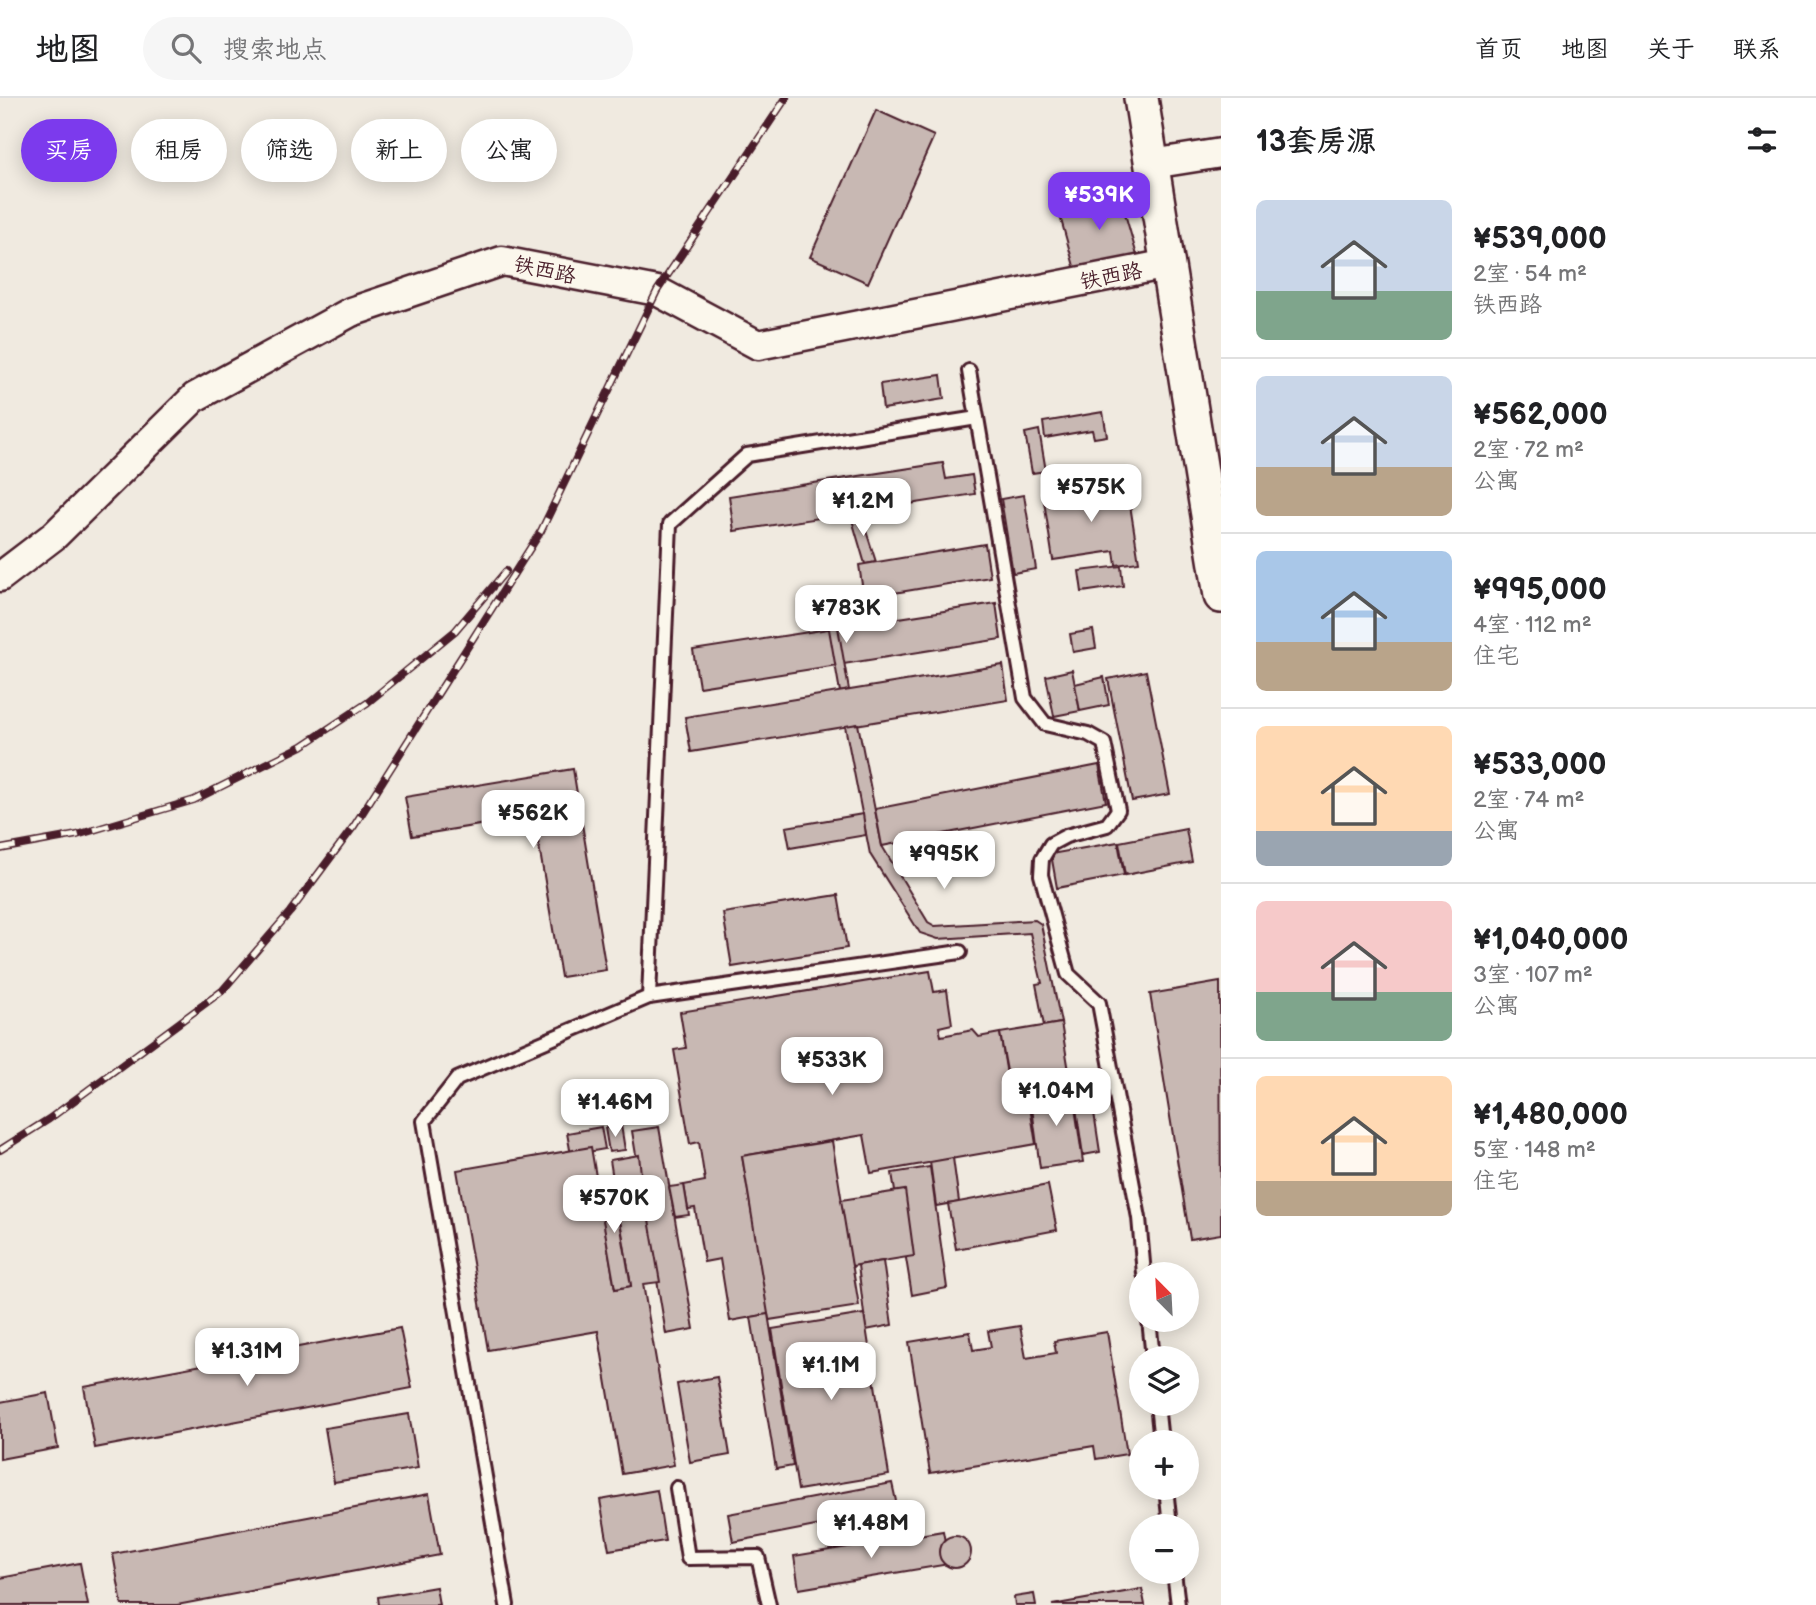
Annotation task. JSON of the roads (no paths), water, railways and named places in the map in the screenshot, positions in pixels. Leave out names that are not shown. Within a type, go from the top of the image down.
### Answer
[{"type":"main road","points":[[1141,98],[1221,596]]},
{"type":"street","points":[[1152,164],[1221,153]]},
{"type":"street","name":"铁西路","points":[[0,577],[55,535],[195,397],[351,312],[502,261],[657,291],[758,345],[1168,264]]},
{"type":"lane","points":[[969,371],[1025,698],[1045,724],[1088,734],[1104,743],[1118,810],[1107,825],[1066,836],[1051,844],[1042,859],[1041,875],[1068,974],[1099,1003],[1139,1218],[1143,1262]]},
{"type":"lane","points":[[649,997],[670,524],[747,455],[977,418]]},
{"type":"lane","points":[[507,1605],[424,1121],[457,1079],[649,997],[960,952]]},
{"type":"lane","points":[[677,1488],[688,1558],[758,1557],[769,1605]]},
{"type":"lane","points":[[1175,1584],[1178,1605]]},
{"type":"railway","points":[[0,1150],[49,1119],[222,991],[290,912],[354,826],[541,531],[657,291],[786,98]]},
{"type":"railway","points":[[0,849],[77,835],[194,800],[302,746],[367,703],[455,631],[506,571]]}]
